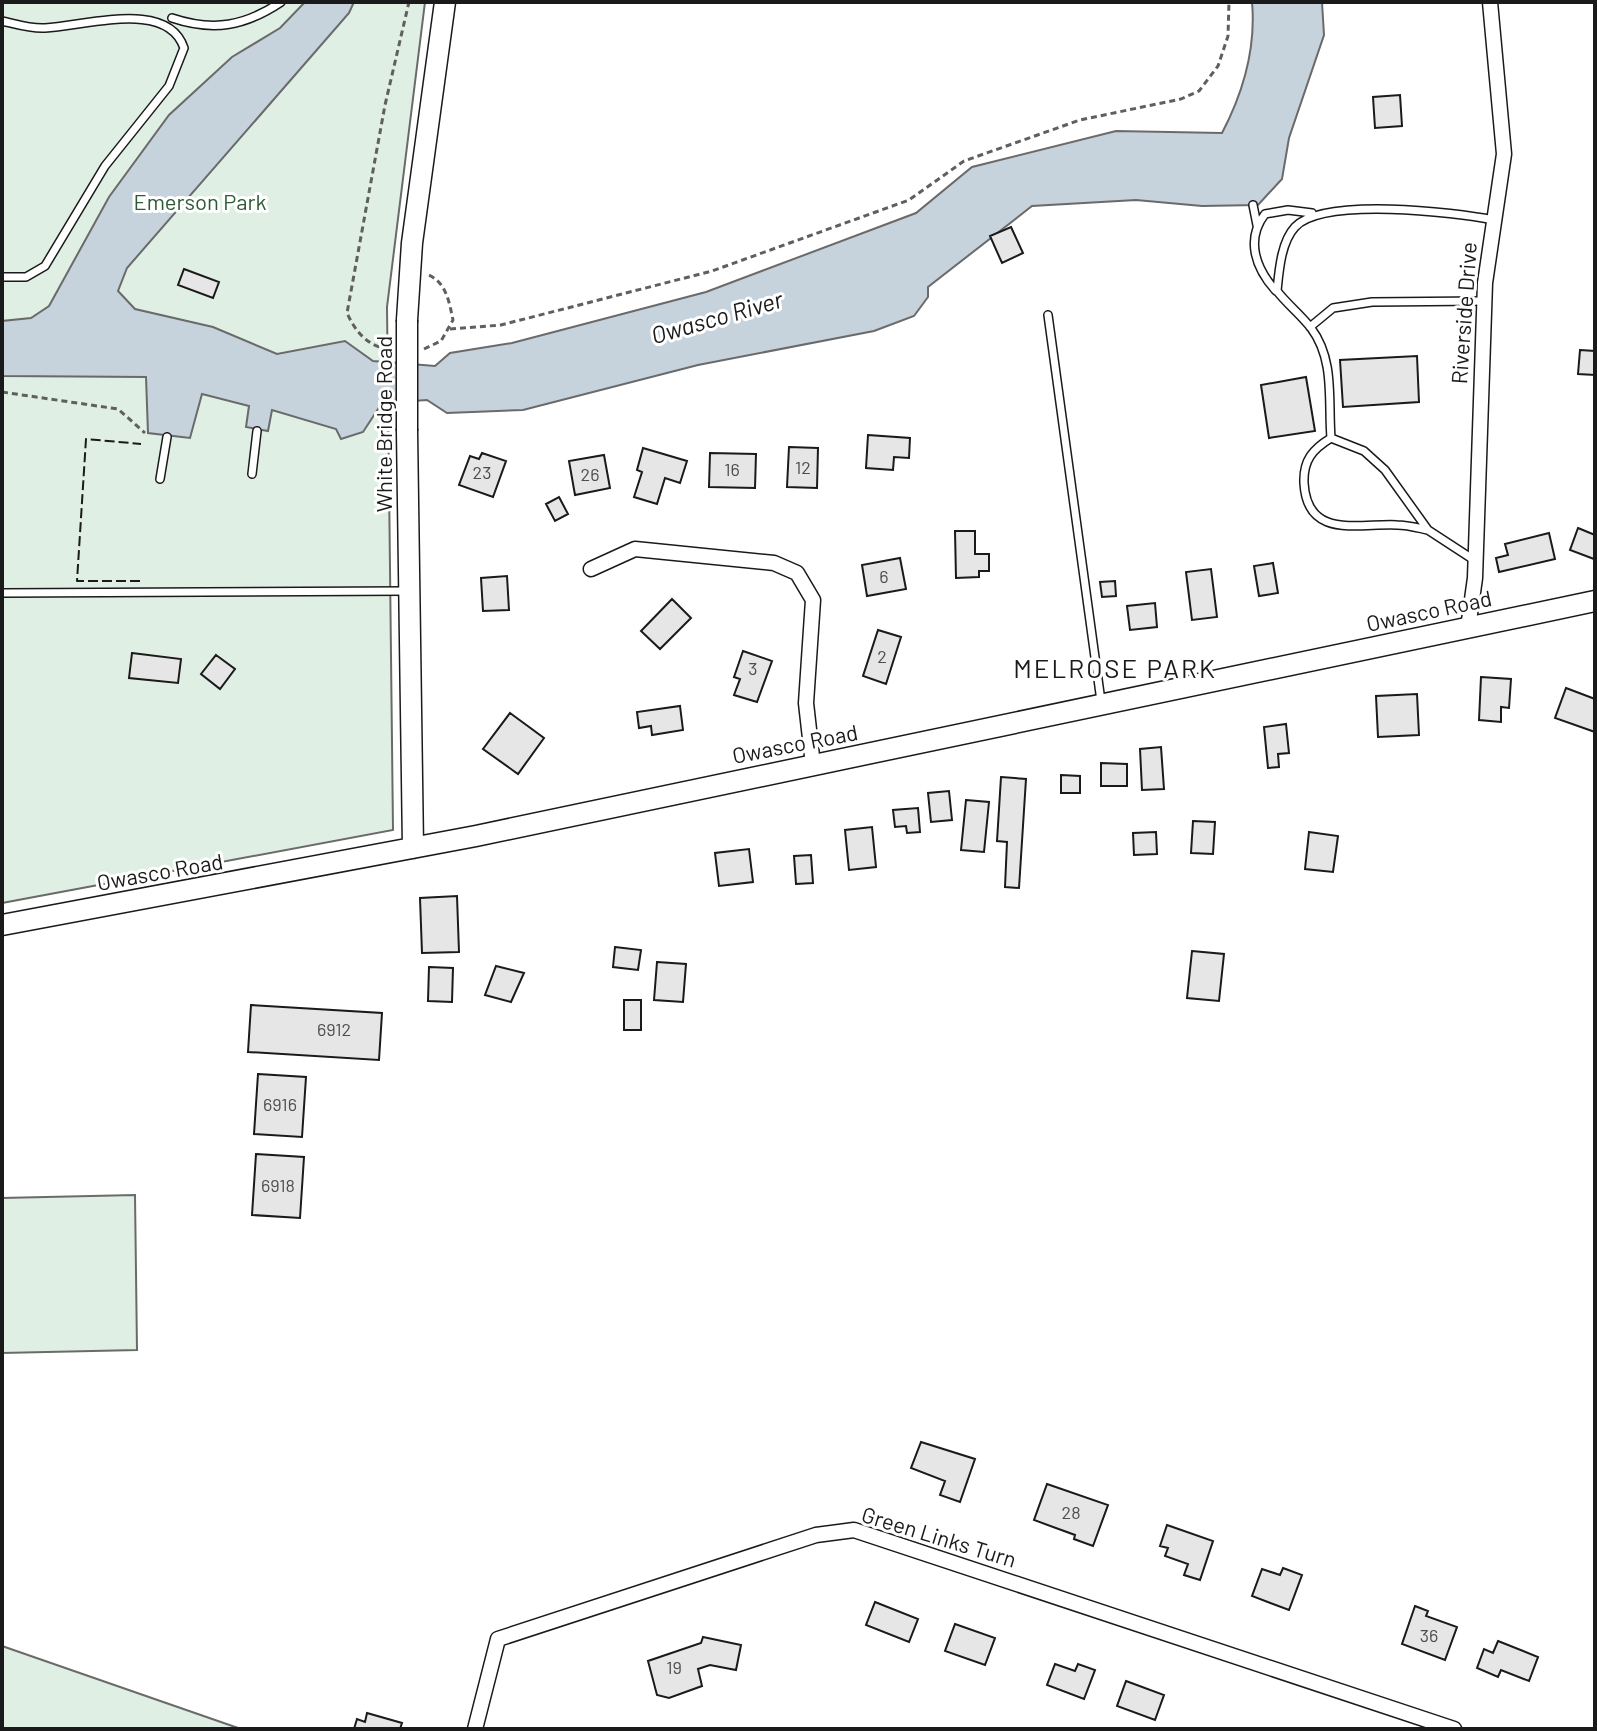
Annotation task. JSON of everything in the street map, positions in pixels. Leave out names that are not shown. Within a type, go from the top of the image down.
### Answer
[{"type":"main road","name":"White Bridge Road","points":[[413,848],[407,320],[410,269],[445,2]]},
{"type":"main road","name":"Owasco Road","points":[[2,925],[413,848],[1595,601]]},
{"type":"street","name":"Riverside Drive","points":[[1468,628],[1474,560],[1484,301],[1504,154],[1490,2]]},
{"type":"street","points":[[591,569],[635,549],[774,563],[797,573],[813,600],[806,703],[813,765]]},
{"type":"street","name":"Green Links Turn","points":[[475,1729],[498,1639],[816,1535],[854,1530],[1454,1729]]},
{"type":"lane","points":[[2,21],[47,28],[132,10],[202,27],[234,25],[253,20],[281,2]]},
{"type":"lane","points":[[2,277],[26,277],[45,266],[105,166],[169,86],[184,48],[181,32],[166,16]]},
{"type":"lane","points":[[1253,205],[1257,225],[1253,245],[1262,275],[1310,327],[1324,348],[1331,438]]},
{"type":"lane","points":[[1257,225],[1265,214],[1288,210],[1312,213],[1342,209],[1440,212],[1494,220]]},
{"type":"lane","points":[[1277,291],[1280,259],[1293,228],[1312,213]]},
{"type":"lane","points":[[1310,327],[1333,308],[1372,302],[1484,301]]},
{"type":"lane","points":[[1048,315],[1102,704]]},
{"type":"lane","points":[[252,474],[257,431]]},
{"type":"lane","points":[[160,479],[167,437]]},
{"type":"lane","points":[[1331,438],[1364,451],[1385,470],[1428,530],[1474,560]]},
{"type":"lane","points":[[1331,438],[1314,449],[1306,464],[1304,483],[1309,507],[1323,521],[1342,527],[1400,525],[1428,530]]},
{"type":"lane","points":[[2,593],[410,591]]},
{"type":"path","points":[[399,349],[378,348],[354,329],[347,313],[385,105],[409,2]]},
{"type":"path","points":[[450,329],[501,325],[712,271],[909,200],[964,161],[1080,120],[1181,99],[1199,91],[1218,66],[1228,36],[1229,2]]},
{"type":"path","points":[[410,269],[436,278],[444,288],[453,320],[441,341],[424,349],[412,349]]},
{"type":"path","points":[[2,392],[118,409],[145,433]]},
{"type":"green space","name":"Emerson Park","points":[[2,2],[425,2],[387,307],[393,830],[2,903]]},
{"type":"green space","points":[[135,1195],[137,1350],[2,1353],[2,1198]]},
{"type":"green space","points":[[2,1646],[241,1729],[2,1729]]},
{"type":"water","name":"Owasco River","points":[[305,2],[354,2],[349,13],[127,268],[118,291],[135,309],[213,327],[277,354],[345,341],[373,361],[435,366],[450,353],[512,343],[706,292],[916,213],[972,167],[1116,131],[1222,133],[1236,102],[1250,53],[1252,2],[1322,2],[1324,35],[1289,138],[1282,179],[1258,205],[1202,206],[1136,200],[1032,206],[928,287],[928,297],[914,316],[874,331],[698,365],[523,410],[447,413],[427,400],[382,403],[363,432],[341,439],[336,429],[272,410],[268,431],[246,427],[249,406],[202,394],[190,438],[148,433],[146,377],[2,376],[2,321],[31,318],[49,306],[109,197],[169,115],[232,57],[280,28]]},
{"type":"building","points":[[1400,95],[1402,126],[1375,128],[1373,97]]},
{"type":"building","points":[[1011,227],[1023,253],[1002,263],[990,236]]},
{"type":"building","points":[[184,269],[219,282],[213,298],[178,285]]},
{"type":"building","points":[[1580,350],[1595,351],[1595,375],[1578,374]]},
{"type":"building","points":[[1417,356],[1419,402],[1343,407],[1340,360]]},
{"type":"building","points":[[1306,377],[1315,431],[1269,438],[1261,385]]},
{"type":"building","points":[[868,435],[910,438],[909,458],[894,457],[893,470],[866,468]]},
{"type":"building","points":[[789,447],[818,448],[817,488],[787,487]]},
{"type":"building","points":[[643,448],[687,461],[680,483],[665,478],[657,504],[634,497],[642,472],[637,470]]},
{"type":"building","points":[[482,453],[506,461],[493,497],[459,485],[470,456],[479,459]]},
{"type":"building","points":[[710,453],[756,454],[755,488],[709,487]]},
{"type":"building","points":[[604,455],[610,488],[575,495],[569,461]]},
{"type":"building","points":[[559,497],[568,514],[555,521],[546,504]]},
{"type":"building","points":[[1578,528],[1595,535],[1594,559],[1570,550]]},
{"type":"building","points":[[955,531],[975,531],[975,554],[989,554],[989,571],[979,571],[979,577],[956,578]]},
{"type":"building","points":[[1549,533],[1555,559],[1499,572],[1496,558],[1508,555],[1505,544]]},
{"type":"building","points":[[900,558],[906,589],[867,596],[862,565]]},
{"type":"building","points":[[1273,563],[1278,593],[1259,596],[1254,566]]},
{"type":"building","points":[[1211,569],[1217,617],[1192,620],[1186,572]]},
{"type":"building","points":[[507,576],[509,610],[483,611],[481,578]]},
{"type":"building","points":[[1115,581],[1116,596],[1102,597],[1100,582]]},
{"type":"building","points":[[672,599],[691,618],[660,649],[641,631]]},
{"type":"building","points":[[1155,603],[1157,627],[1130,630],[1127,606]]},
{"type":"building","points":[[878,630],[901,637],[886,684],[863,676]]},
{"type":"building","points":[[743,651],[772,661],[757,702],[734,695],[740,679],[734,677]]},
{"type":"building","points":[[132,653],[181,659],[178,683],[129,678]]},
{"type":"building","points":[[216,655],[235,669],[220,689],[201,674]]},
{"type":"building","points":[[1481,677],[1511,679],[1509,708],[1501,707],[1501,722],[1479,720]]},
{"type":"building","points":[[1566,688],[1595,699],[1595,732],[1555,718]]},
{"type":"building","points":[[1417,694],[1419,735],[1378,737],[1376,696]]},
{"type":"building","points":[[680,706],[683,730],[652,735],[651,726],[639,728],[637,712]]},
{"type":"building","points":[[510,713],[544,738],[518,774],[483,749]]},
{"type":"building","points":[[1286,724],[1289,753],[1278,754],[1279,767],[1268,768],[1264,727]]},
{"type":"building","points":[[1161,747],[1164,789],[1142,790],[1140,749]]},
{"type":"building","points":[[1101,763],[1127,764],[1127,786],[1101,786]]},
{"type":"building","points":[[1061,775],[1080,776],[1080,793],[1061,793]]},
{"type":"building","points":[[1001,777],[1026,779],[1019,888],[1005,887],[1007,842],[997,841]]},
{"type":"building","points":[[949,791],[952,820],[931,822],[928,793]]},
{"type":"building","points":[[966,800],[989,802],[984,852],[961,850]]},
{"type":"building","points":[[918,808],[920,832],[907,833],[906,826],[895,827],[893,810]]},
{"type":"building","points":[[1193,821],[1215,822],[1213,854],[1191,853]]},
{"type":"building","points":[[872,827],[876,867],[849,870],[845,830]]},
{"type":"building","points":[[1156,832],[1157,854],[1134,855],[1133,833]]},
{"type":"building","points":[[1309,832],[1338,836],[1333,872],[1305,869]]},
{"type":"building","points":[[749,849],[753,882],[719,886],[715,853]]},
{"type":"building","points":[[811,855],[813,883],[796,884],[794,856]]},
{"type":"building","points":[[457,896],[459,952],[422,953],[420,898]]},
{"type":"building","points":[[615,947],[641,950],[638,970],[613,967]]},
{"type":"building","points":[[1192,951],[1224,954],[1219,1001],[1187,998]]},
{"type":"building","points":[[657,962],[686,964],[683,1002],[654,1000]]},
{"type":"building","points":[[496,966],[524,973],[511,1002],[485,995]]},
{"type":"building","points":[[429,967],[453,968],[452,1002],[428,1001]]},
{"type":"building","points":[[624,1000],[641,1000],[641,1030],[624,1030]]},
{"type":"building","points":[[251,1005],[382,1013],[379,1060],[248,1052]]},
{"type":"building","points":[[258,1074],[306,1077],[302,1137],[254,1134]]},
{"type":"building","points":[[256,1154],[304,1157],[300,1218],[252,1215]]},
{"type":"building","points":[[921,1442],[975,1459],[960,1502],[940,1495],[945,1481],[911,1468]]},
{"type":"building","points":[[1047,1484],[1108,1505],[1093,1546],[1074,1539],[1075,1535],[1034,1520]]},
{"type":"building","points":[[1167,1525],[1213,1541],[1200,1580],[1184,1575],[1188,1564],[1165,1556],[1168,1548],[1160,1546]]},
{"type":"building","points":[[1283,1568],[1302,1575],[1289,1610],[1252,1596],[1262,1569],[1280,1575]]},
{"type":"building","points":[[875,1602],[918,1619],[909,1642],[866,1625]]},
{"type":"building","points":[[1415,1606],[1428,1611],[1426,1616],[1457,1627],[1445,1660],[1402,1644]]},
{"type":"building","points":[[955,1624],[995,1638],[985,1665],[945,1651]]},
{"type":"building","points":[[703,1637],[741,1645],[736,1670],[710,1665],[698,1669],[702,1686],[669,1698],[657,1695],[648,1661],[701,1643]]},
{"type":"building","points":[[1498,1641],[1538,1657],[1529,1681],[1501,1670],[1498,1677],[1477,1668],[1484,1649],[1493,1653]]},
{"type":"building","points":[[1055,1664],[1075,1671],[1078,1664],[1095,1670],[1084,1699],[1047,1685]]},
{"type":"building","points":[[1126,1681],[1164,1695],[1155,1720],[1117,1706]]},
{"type":"building","points":[[367,1713],[402,1723],[400,1729],[354,1729],[357,1719],[365,1722]]},
{"type":"fence","points":[[140,581],[77,581],[86,439],[141,444]]},
{"type":"power","points":[[1595,1583],[1595,1607]]},
{"type":"district","name":"MELROSE PARK","points":[[1115,669]]}]
